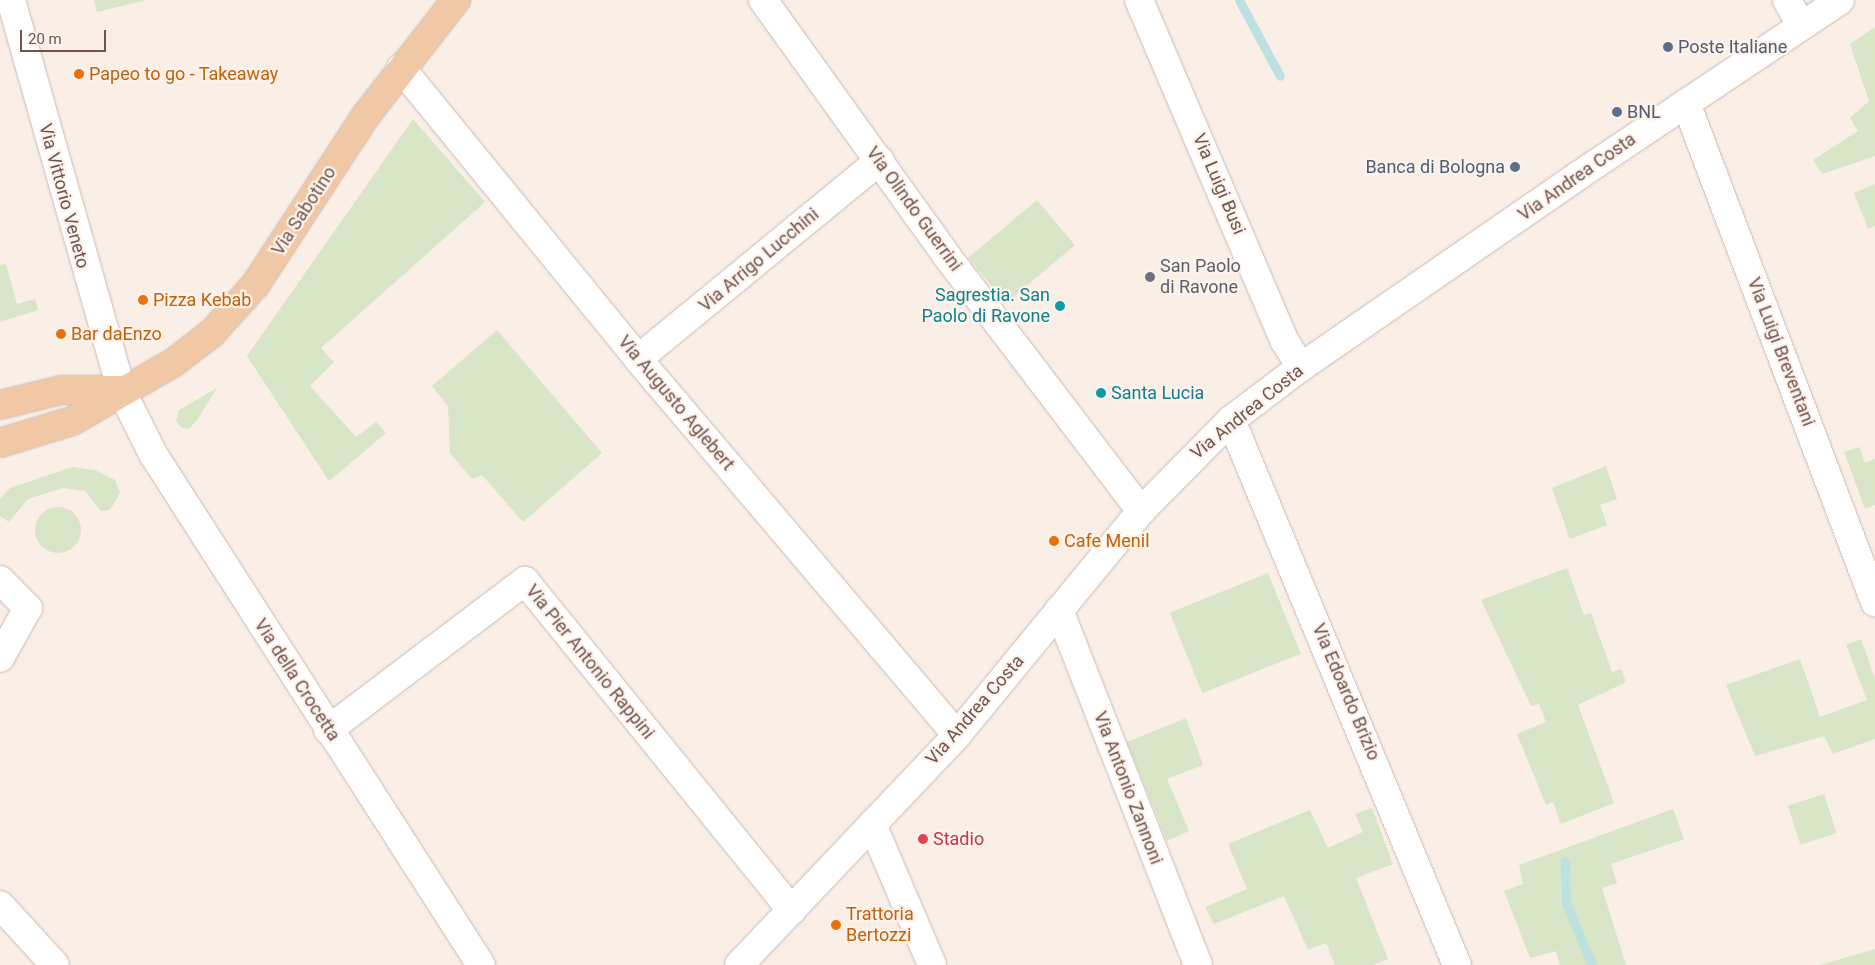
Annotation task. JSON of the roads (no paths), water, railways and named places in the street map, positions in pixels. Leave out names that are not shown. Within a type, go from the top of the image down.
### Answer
[{"type":"main road","name":"Via Sabotino","points":[[0,443],[72,421],[121,390],[185,355],[240,303],[401,68],[456,0]]},
{"type":"main road","points":[[0,405],[61,390],[121,390]]},
{"type":"street","name":"Via Vittorio Veneto","points":[[11,0],[121,390]]},
{"type":"street","name":"Via Olindo Guerrini","points":[[763,0],[1141,511]]},
{"type":"street","name":"Via Luigi Busi","points":[[1139,0],[1284,340],[1301,367]]},
{"type":"street","points":[[1787,0],[1801,26]]},
{"type":"street","name":"Via Andrea Costa","points":[[739,965],[957,734],[1141,511],[1231,420],[1301,367],[1686,103],[1840,0]]},
{"type":"street","name":"Via Augusto Aglebert","points":[[401,68],[456,133],[638,359],[957,734]]},
{"type":"street","name":"Via Luigi Breventani","points":[[1686,103],[1875,602]]},
{"type":"street","name":"Via Arrigo Lucchini","points":[[638,359],[880,160]]},
{"type":"street","name":"Via della Crocetta","points":[[121,390],[153,454],[328,730],[481,965]]},
{"type":"street","name":"Via Edoardo Brizio","points":[[1231,420],[1457,965]]},
{"type":"street","points":[[0,580],[28,608],[0,658]]},
{"type":"street","name":"Via Pier Antonio Rappini","points":[[328,730],[525,580],[792,911]]},
{"type":"street","name":"Via Antonio Zannoni","points":[[1059,610],[1198,965]]},
{"type":"street","points":[[872,824],[932,965]]},
{"type":"street","points":[[0,905],[55,965]]},
{"type":"waterway","points":[[1239,0],[1280,76]]},
{"type":"waterway","points":[[1565,861],[1566,903],[1592,965]]},
{"type":"place","name":"Poste Italiane","points":[[1668,47]]},
{"type":"place","name":"Papeo to go - Takeaway","points":[[79,74]]},
{"type":"place","name":"BNL","points":[[1617,112]]},
{"type":"place","name":"Banca di Bologna","points":[[1515,167]]},
{"type":"place","name":"San Paolo di Ravone","points":[[1150,277]]},
{"type":"place","name":"Pizza Kebab","points":[[143,300]]},
{"type":"place","name":"Sagrestia. San Paolo di Ravone","points":[[1060,306]]},
{"type":"place","name":"Bar daEnzo","points":[[61,334]]},
{"type":"place","name":"Santa Lucia","points":[[1101,393]]},
{"type":"place","name":"Cafe Menil","points":[[1054,541]]},
{"type":"place","name":"Stadio","points":[[923,839]]},
{"type":"place","name":"Trattoria Bertozzi","points":[[836,925]]}]
